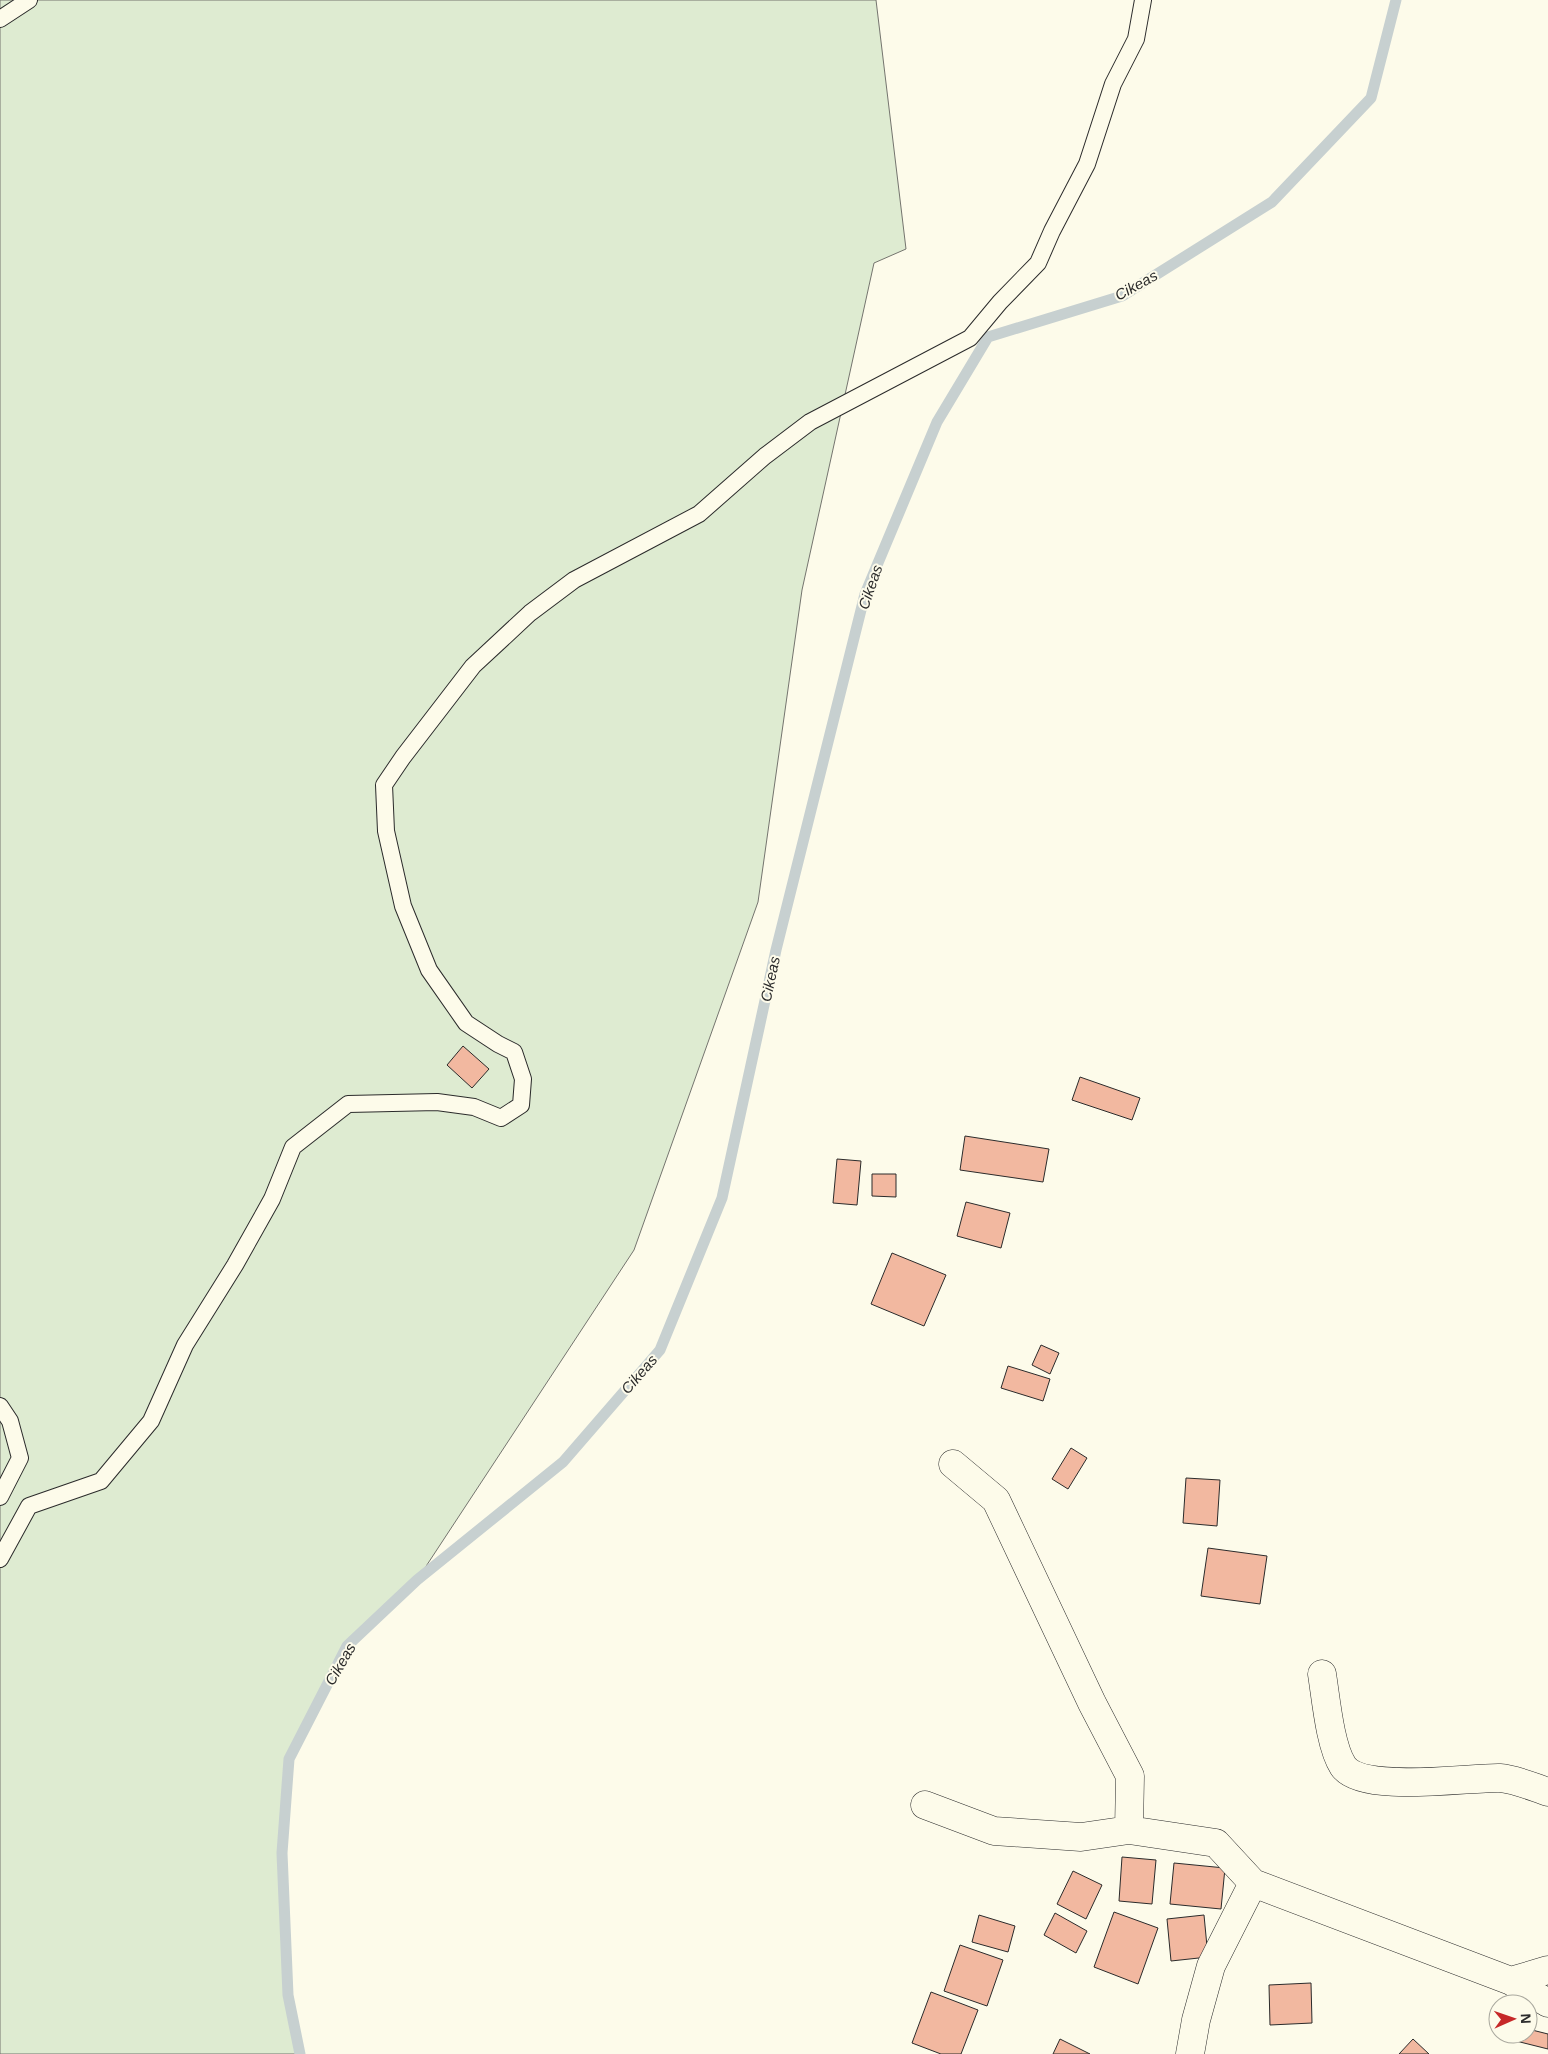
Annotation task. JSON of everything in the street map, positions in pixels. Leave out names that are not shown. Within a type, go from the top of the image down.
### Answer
[{"type":"street","points":[[954,1464],[996,1500],[1092,1703],[1130,1776],[1129,1830]]},
{"type":"street","points":[[1322,1674],[1337,1753],[1344,1768],[1359,1778],[1411,1783],[1502,1778],[1548,1792]]},
{"type":"street","points":[[925,1805],[994,1831],[1080,1838],[1129,1830],[1216,1842],[1253,1883],[1511,1981],[1548,2003]]},
{"type":"street","points":[[1190,2054],[1196,2020],[1210,1966],[1253,1883]]},
{"type":"street","points":[[1511,1981],[1548,1970]]},
{"type":"lane","points":[[0,19],[29,0]]},
{"type":"lane","points":[[0,1559],[29,1506],[101,1481],[151,1421],[185,1345],[235,1265],[272,1199],[293,1147],[348,1104],[437,1102],[474,1107],[501,1118],[521,1105],[522,1079],[514,1052],[466,1023],[428,970],[403,906],[386,831],[384,785],[403,757],[473,666],[530,613],[574,580],[699,514],[765,456],[810,422],[970,338],[1000,302],[1038,263],[1052,231],[1087,164],[1113,84],[1136,40],[1143,0]]},
{"type":"lane","points":[[0,1406],[10,1421],[20,1458],[0,1497]]},
{"type":"green space","points":[[0,0],[876,0],[906,249],[874,263],[802,590],[758,902],[634,1250],[417,1580],[347,1646],[289,1759],[282,1853],[288,1995],[300,2054],[0,2054]]},
{"type":"building","points":[[463,1046],[489,1069],[472,1088],[447,1065]]},
{"type":"building","points":[[1080,1077],[1140,1098],[1132,1120],[1072,1100]]},
{"type":"building","points":[[965,1136],[1049,1149],[1043,1182],[960,1170]]},
{"type":"building","points":[[837,1159],[861,1161],[857,1205],[833,1203]]},
{"type":"building","points":[[872,1174],[896,1174],[896,1197],[872,1196]]},
{"type":"building","points":[[966,1202],[1010,1213],[1001,1248],[957,1236]]},
{"type":"building","points":[[892,1253],[946,1275],[924,1326],[871,1304]]},
{"type":"building","points":[[1041,1345],[1059,1353],[1050,1374],[1032,1365]]},
{"type":"building","points":[[1008,1366],[1050,1379],[1043,1401],[1001,1388]]},
{"type":"building","points":[[1071,1448],[1087,1458],[1068,1489],[1052,1479]]},
{"type":"building","points":[[1186,1478],[1220,1480],[1217,1526],[1183,1523]]},
{"type":"building","points":[[1208,1548],[1267,1556],[1260,1604],[1201,1596]]},
{"type":"building","points":[[1122,1857],[1156,1860],[1152,1904],[1119,1901]]},
{"type":"building","points":[[1174,1863],[1225,1868],[1221,1909],[1170,1904]]},
{"type":"building","points":[[1073,1871],[1102,1885],[1086,1919],[1057,1904]]},
{"type":"building","points":[[1114,1912],[1158,1928],[1138,1984],[1094,1967]]},
{"type":"building","points":[[1055,1913],[1087,1931],[1076,1953],[1044,1935]]},
{"type":"building","points":[[979,1915],[1015,1926],[1008,1952],[972,1942]]},
{"type":"building","points":[[1204,1915],[1208,1957],[1171,1961],[1167,1919]]},
{"type":"building","points":[[960,1945],[1003,1960],[987,2006],[944,1991]]},
{"type":"building","points":[[1311,1983],[1312,2023],[1270,2025],[1269,1985]]},
{"type":"building","points":[[931,1992],[978,2010],[961,2054],[941,2054],[912,2043]]},
{"type":"building","points":[[1538,2032],[1548,2034],[1548,2049],[1528,2044],[1538,2044]]},
{"type":"building","points":[[1060,2039],[1090,2054],[1053,2054]]},
{"type":"building","points":[[1413,2039],[1429,2054],[1399,2054]]},
{"type":"waterway","name":"Cikeas","points":[[300,2054],[288,1995],[282,1853],[289,1759],[347,1646],[417,1580],[563,1462],[660,1350],[722,1198],[776,950],[865,594],[937,422],[988,337],[1122,296],[1272,202],[1371,98],[1396,0]]}]
